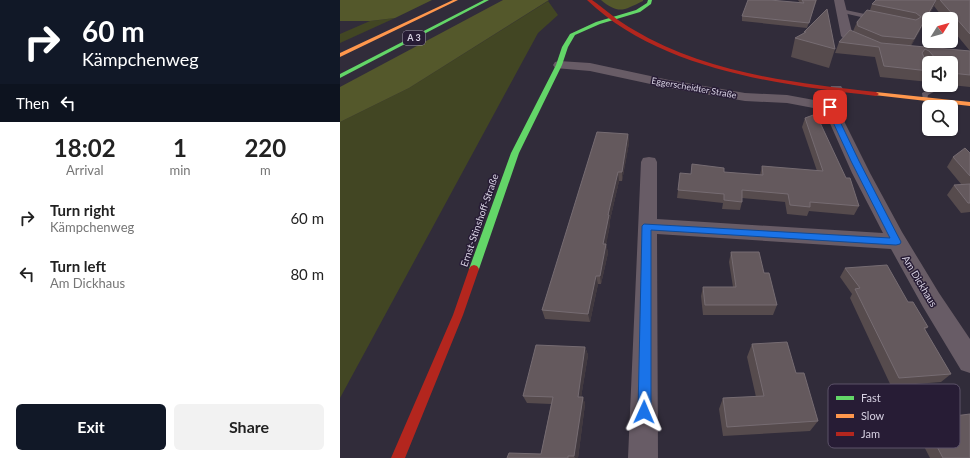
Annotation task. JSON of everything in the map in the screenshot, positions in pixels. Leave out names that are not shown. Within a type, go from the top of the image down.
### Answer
[{"type":"main road","name":"A 3","points":[[340,55],[456,0]]},
{"type":"main road","name":"A 3","points":[[340,76],[487,0]]},
{"type":"main road","name":"Eggerscheidter Straße","points":[[589,0],[614,19],[635,32],[690,57],[833,98],[925,99],[970,104]]},
{"type":"main road","name":"Ernst-Stinshoff-Straße","points":[[398,458],[458,315],[515,153],[559,64],[565,46],[573,34],[590,26],[638,11],[649,4],[650,0]]},
{"type":"street","points":[[839,0],[849,37]]},
{"type":"street","name":"Eggerscheidter Straße","points":[[559,64],[590,67],[669,84],[745,97],[787,99],[833,98]]},
{"type":"street","name":"Am Dickhaus","points":[[833,98],[855,161],[896,242],[970,361]]},
{"type":"street","points":[[644,458],[649,162]]},
{"type":"street","points":[[647,226],[896,242]]},
{"type":"lane","points":[[841,11],[884,20]]},
{"type":"lane","points":[[925,99],[924,94],[929,92]]},
{"type":"green space","points":[[340,0],[432,0],[395,18],[370,21],[340,21]]},
{"type":"green space","points":[[503,0],[549,0],[409,88],[340,122],[340,87]]},
{"type":"green space","points":[[601,0],[643,1],[622,10],[612,8]]},
{"type":"green space","points":[[548,1],[558,15],[538,33],[340,398],[340,122],[409,88]]},
{"type":"green space","points":[[395,18],[340,43],[340,34],[370,21]]},
{"type":"building","points":[[748,0],[804,3],[802,0],[816,0],[809,23],[742,16]]},
{"type":"building","points":[[876,0],[936,0],[929,12],[922,12],[922,25],[914,39],[882,36],[858,26],[857,22],[867,10],[916,20],[921,17],[916,13],[872,4]]},
{"type":"building","points":[[940,0],[970,0],[970,34],[958,20],[958,12],[951,12]]},
{"type":"building","points":[[827,9],[835,49],[795,38],[806,32],[804,32]]},
{"type":"building","points":[[850,30],[881,43],[922,47],[922,48],[970,51],[970,75],[958,74],[958,56],[933,56],[925,49],[922,53],[924,56],[922,56],[922,70],[884,66],[879,47],[839,42]]},
{"type":"building","points":[[816,114],[846,178],[850,178],[859,206],[810,202],[810,207],[790,205],[788,194],[742,190],[742,202],[724,200],[724,194],[678,190],[680,173],[691,174],[692,164],[724,168],[724,172],[763,175],[762,166],[823,171],[805,118]]},
{"type":"building","points":[[597,132],[628,134],[622,172],[618,172],[608,215],[603,244],[606,244],[600,276],[596,276],[588,314],[542,310]]},
{"type":"building","points":[[965,148],[970,153],[970,176],[953,157]]},
{"type":"building","points":[[970,184],[970,203],[968,203],[954,185]]},
{"type":"building","points":[[731,252],[759,252],[764,273],[769,273],[777,305],[705,305],[703,287],[736,287]]},
{"type":"building","points":[[887,265],[908,302],[913,302],[928,327],[924,328],[951,374],[899,378],[855,289],[860,288],[845,268]]},
{"type":"building","points":[[787,342],[796,373],[804,373],[818,421],[727,427],[723,398],[764,396],[752,344]]},
{"type":"building","points":[[536,345],[585,347],[578,397],[583,397],[574,456],[568,456],[568,458],[507,458],[509,453],[541,454],[553,397],[523,396]]},
{"type":"building","points":[[970,414],[970,458],[943,458],[938,448],[960,448],[960,415]]},
{"type":"traffic: fast","points":[[340,76],[487,0]]},
{"type":"traffic: fast","points":[[474,269],[515,153],[559,65],[565,47],[573,34],[598,23],[638,11],[649,4],[650,0]]},
{"type":"traffic: slow","points":[[340,55],[456,0]]},
{"type":"traffic: slow","points":[[876,94],[970,104]]},
{"type":"traffic: jam","points":[[589,0],[633,32],[691,58],[751,75],[813,86],[876,94]]},
{"type":"traffic: jam","points":[[398,458],[458,315],[474,269]]},
{"type":"route","points":[[644,412],[647,226],[896,242],[855,161],[830,107]]}]
